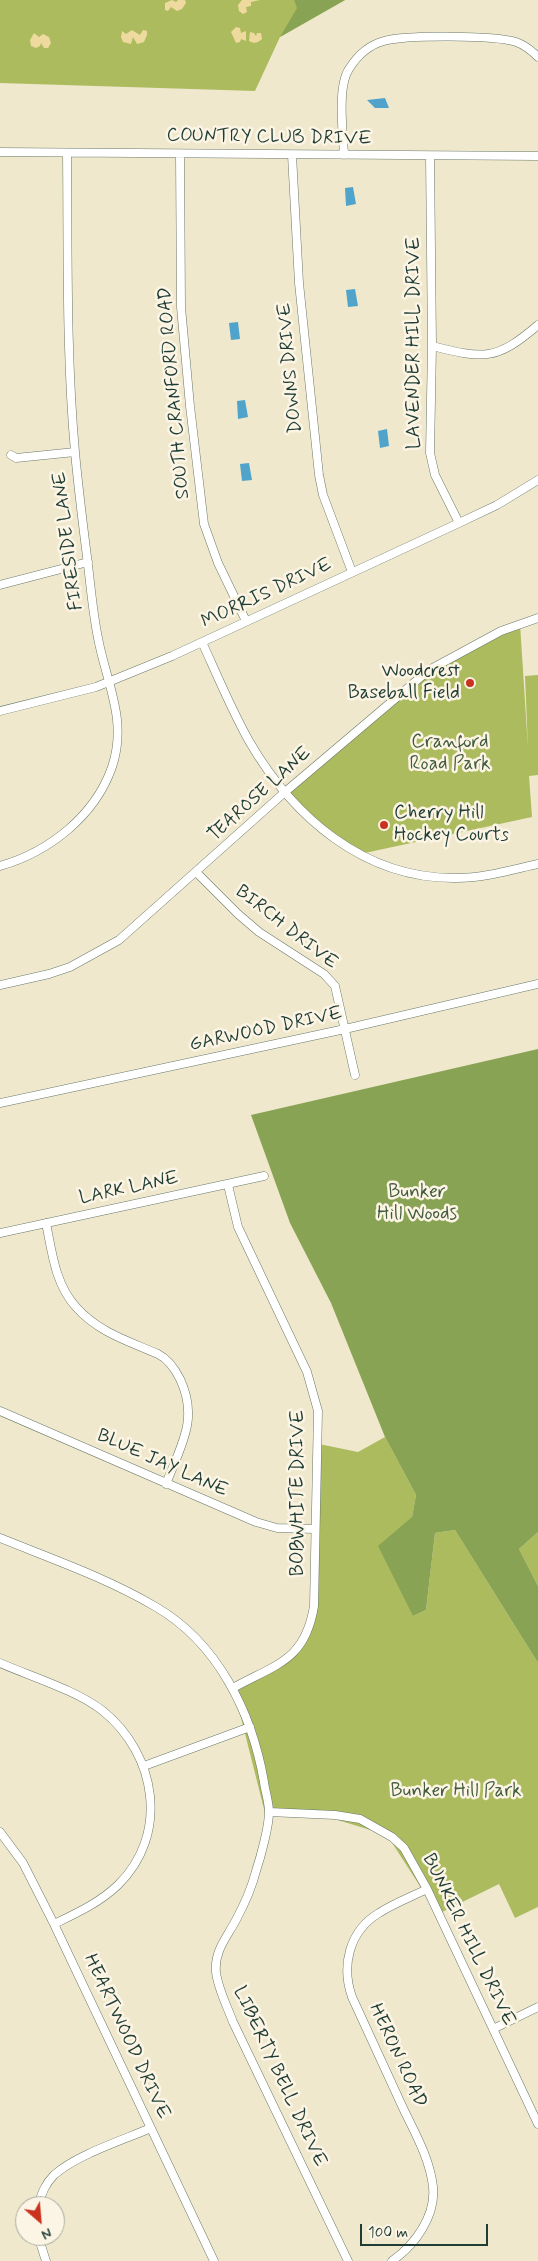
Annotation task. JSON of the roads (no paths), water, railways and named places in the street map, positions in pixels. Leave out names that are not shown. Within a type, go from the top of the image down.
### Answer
[{"type":"street","points":[[344,155],[343,90],[345,76],[348,69],[362,52],[370,46],[383,41],[397,39],[444,37],[504,39],[526,47],[538,57]]},
{"type":"street","name":"COUNTRY CLUB DRIVE","points":[[0,152],[538,156]]},
{"type":"street","name":"FIRESIDE LANE","points":[[0,866],[14,862],[52,842],[87,811],[101,792],[113,766],[118,736],[118,716],[111,681],[97,637],[75,452],[69,337],[67,153]]},
{"type":"street","name":"SOUTH CRANFORD ROAD","points":[[180,154],[181,307],[204,524],[218,563],[246,621]]},
{"type":"street","name":"DOWNS DRIVE","points":[[292,155],[299,283],[318,475],[323,494],[352,572]]},
{"type":"street","name":"LAVENDER HILL DRIVE","points":[[430,156],[432,346],[430,452],[435,475],[459,523]]},
{"type":"street","points":[[432,346],[470,356],[491,354],[517,341],[538,325]]},
{"type":"street","points":[[11,455],[16,458],[75,452]]},
{"type":"street","name":"MORRIS DRIVE","points":[[0,711],[77,692],[111,681],[202,642],[497,505],[538,480]]},
{"type":"street","points":[[0,585],[88,562]]},
{"type":"street","name":"TEAROSE LANE","points":[[0,985],[49,974],[70,967],[119,940],[399,693],[429,670],[501,631],[538,618]]},
{"type":"street","points":[[202,642],[241,726],[263,762],[285,792],[325,832],[380,865],[397,871],[456,878],[480,877],[538,864]]},
{"type":"street","name":"BIRCH DRIVE","points":[[197,873],[259,932],[324,974],[335,986],[354,1075]]},
{"type":"street","name":"GARWOOD DRIVE","points":[[0,1103],[345,1029],[538,984]]},
{"type":"street","name":"LARK LANE","points":[[0,1233],[264,1176]]},
{"type":"street","name":"BOBWHITE DRIVE","points":[[228,1185],[238,1228],[307,1372],[318,1411],[314,1606],[312,1621],[303,1643],[293,1655],[232,1688]]},
{"type":"street","points":[[46,1223],[57,1277],[64,1292],[75,1306],[104,1331],[160,1355],[170,1363],[184,1388],[189,1404],[187,1430],[166,1484]]},
{"type":"street","name":"BLUE JAY LANE","points":[[0,1411],[256,1522],[277,1528],[315,1529]]},
{"type":"street","name":"LIBERTY BELL DRIVE","points":[[0,1538],[110,1584],[157,1607],[181,1624],[203,1644],[232,1688],[250,1727],[257,1749],[269,1812],[256,1873],[236,1920],[221,1945],[217,1956],[216,1971],[220,1990],[233,2022],[348,2261]]},
{"type":"street","points":[[0,1664],[88,1701],[118,1725],[131,1741],[144,1766],[150,1791],[150,1821],[138,1857],[119,1884],[96,1904],[54,1924]]},
{"type":"street","points":[[144,1766],[250,1727]]},
{"type":"street","name":"BUNKER HILL DRIVE","points":[[269,1812],[335,1815],[360,1819],[392,1837],[404,1848],[427,1889],[538,2124]]},
{"type":"street","name":"HEARTWOOD DRIVE","points":[[0,1832],[24,1864],[54,1924],[214,2261]]},
{"type":"street","name":"HERON ROAD","points":[[392,2261],[412,2244],[421,2231],[432,2202],[433,2188],[422,2148],[352,1997],[347,1982],[346,1966],[349,1952],[357,1935],[378,1913],[427,1889]]},
{"type":"street","points":[[493,2029],[538,2006]]},
{"type":"street","points":[[42,2196],[45,2186],[66,2167],[151,2128]]},
{"type":"street","points":[[41,2246],[46,2261]]},
{"type":"water","points":[[385,98],[389,108],[375,108],[367,100]]},
{"type":"water","points":[[353,187],[356,204],[346,206],[345,188]]},
{"type":"water","points":[[355,289],[358,306],[348,307],[346,290]]},
{"type":"water","points":[[238,322],[240,339],[231,340],[229,323]]},
{"type":"water","points":[[245,400],[248,417],[238,419],[237,401]]},
{"type":"water","points":[[387,429],[389,446],[380,448],[378,431]]},
{"type":"water","points":[[249,463],[252,480],[242,481],[240,464]]},
{"type":"place","name":"Woodcrest Baseball Field","points":[[470,683]]},
{"type":"place","name":"Cherry Hill Hockey Courts","points":[[384,825]]},
{"type":"park label","name":"Cranford Road Park","points":[[450,754]]},
{"type":"park label","name":"Bunker Hill Woods","points":[[417,1204]]},
{"type":"park label","name":"Bunker Hill Park","points":[[456,1792]]}]
